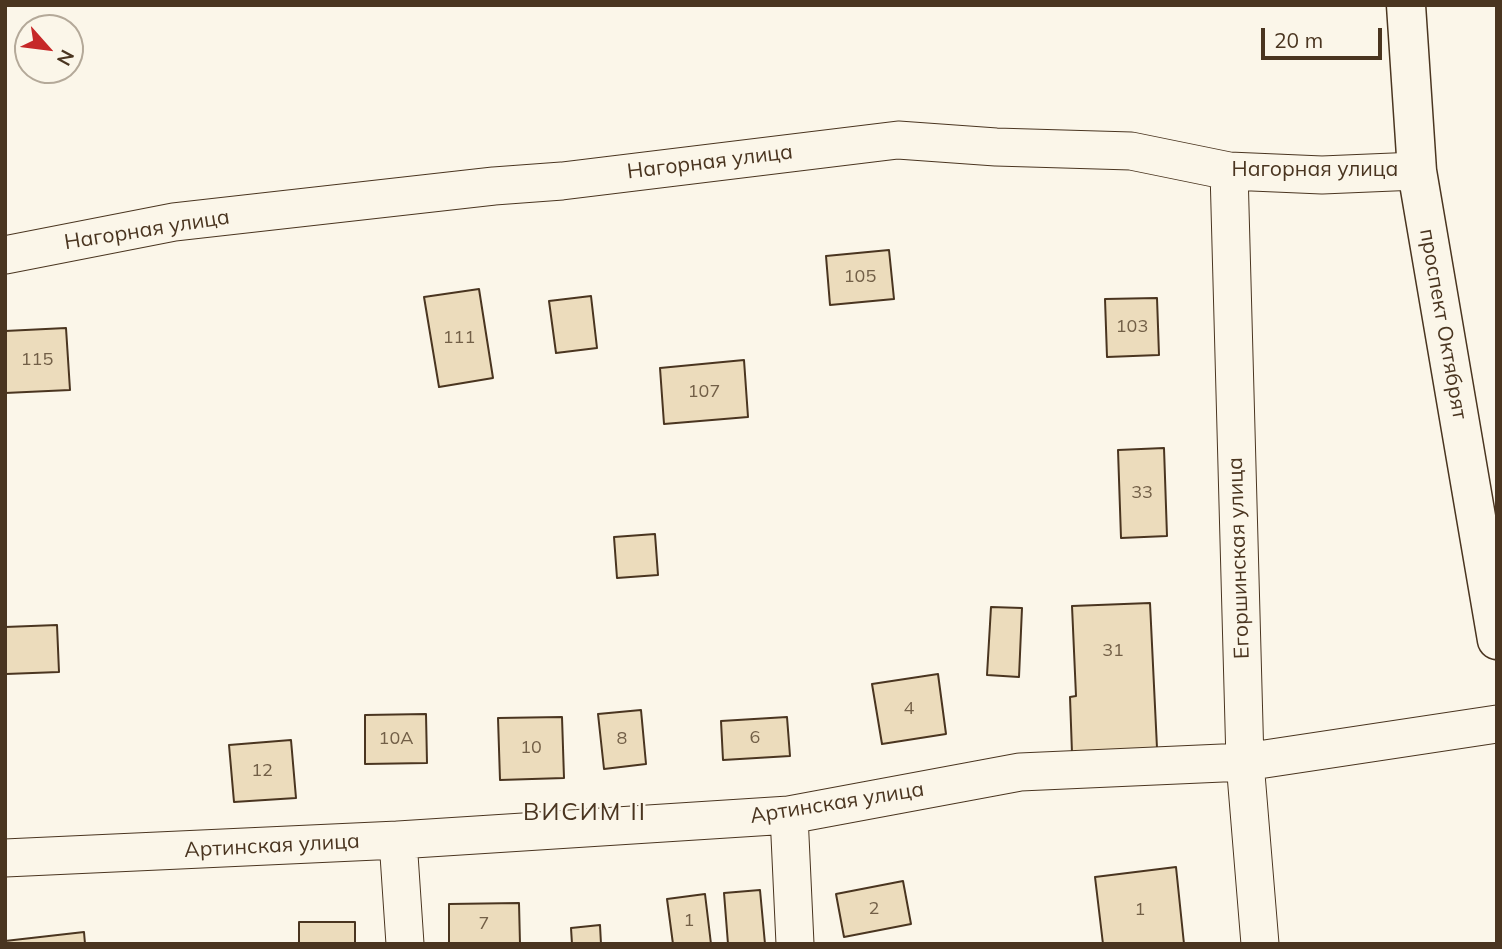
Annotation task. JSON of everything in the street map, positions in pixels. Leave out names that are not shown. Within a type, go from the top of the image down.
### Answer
[{"type":"street","name":"проспект Октябрят","points":[[1406,5],[1417,171],[1497,640]]},
{"type":"street","name":"Нагорная улица","points":[[5,255],[174,222],[494,186],[562,181],[898,140],[1131,152],[1229,171],[1322,175],[1417,171]]},
{"type":"street","name":"Егоршинская улица","points":[[1229,171],[1245,762],[1260,944]]},
{"type":"street","name":"Артинская улица","points":[[5,858],[398,840],[789,815],[1020,772],[1245,762],[1497,724]]},
{"type":"street","points":[[789,815],[795,944]]},
{"type":"street","points":[[398,840],[405,944]]},
{"type":"building","points":[[889,250],[894,299],[830,305],[826,256]]},
{"type":"building","points":[[479,289],[493,378],[439,387],[424,297]]},
{"type":"building","points":[[591,296],[597,348],[556,353],[549,301]]},
{"type":"building","points":[[1157,298],[1159,355],[1107,357],[1105,299]]},
{"type":"building","points":[[66,328],[70,390],[5,393],[5,331]]},
{"type":"building","points":[[744,360],[748,417],[664,424],[660,368]]},
{"type":"building","points":[[1164,448],[1167,536],[1121,538],[1118,450]]},
{"type":"building","points":[[655,534],[658,575],[617,578],[614,537]]},
{"type":"building","points":[[1150,603],[1157,748],[1072,753],[1070,697],[1076,696],[1072,606]]},
{"type":"building","points":[[991,607],[1022,608],[1019,677],[987,675]]},
{"type":"building","points":[[57,625],[59,672],[6,674],[5,627]]},
{"type":"building","points":[[938,674],[946,734],[882,744],[872,684]]},
{"type":"building","points":[[641,710],[646,764],[604,769],[598,714]]},
{"type":"building","points":[[426,714],[427,763],[365,764],[365,715]]},
{"type":"building","points":[[562,717],[564,778],[500,780],[498,718]]},
{"type":"building","points":[[787,717],[790,756],[723,760],[721,721]]},
{"type":"building","points":[[291,740],[296,798],[234,802],[229,745]]},
{"type":"building","points":[[1176,867],[1184,944],[1103,944],[1095,877]]},
{"type":"building","points":[[903,881],[911,924],[844,937],[836,894]]},
{"type":"building","points":[[760,890],[765,944],[728,944],[724,893]]},
{"type":"building","points":[[705,894],[711,944],[673,944],[667,899]]},
{"type":"building","points":[[519,903],[520,944],[449,944],[449,904]]},
{"type":"building","points":[[299,922],[355,922],[355,944],[299,944]]},
{"type":"building","points":[[600,925],[601,944],[572,944],[571,928]]},
{"type":"building","points":[[84,932],[85,944],[5,944],[5,941]]},
{"type":"district","name":"ВИСИМ II","points":[[585,813]]}]
